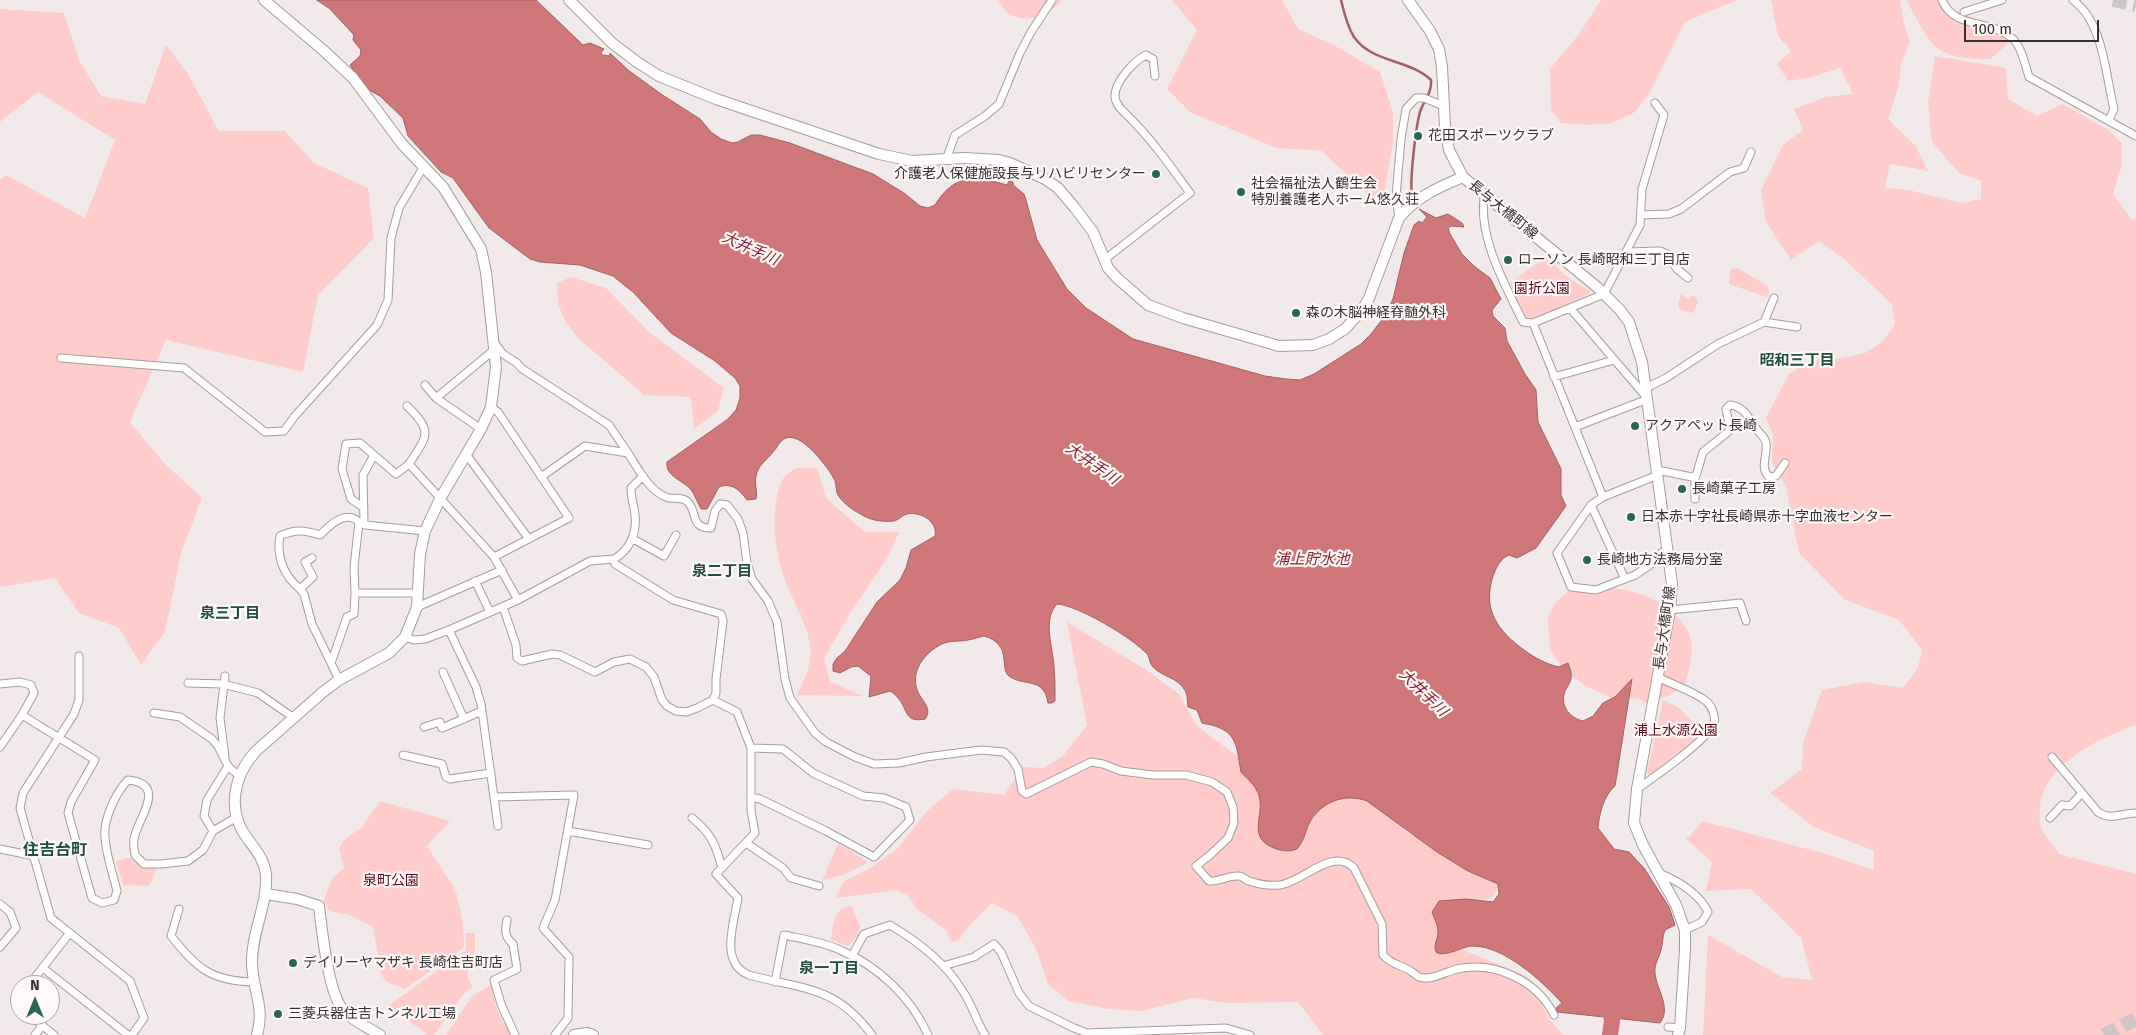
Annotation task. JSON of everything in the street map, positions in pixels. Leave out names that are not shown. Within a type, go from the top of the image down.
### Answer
[{"type":"street","points":[[257,1035],[261,1010],[254,982],[253,953],[258,921],[266,894],[266,872],[262,860],[240,827],[237,817],[235,789],[239,776],[248,760],[256,751],[339,680],[389,653],[405,638],[417,608],[420,554],[425,531],[441,498],[481,429],[491,407],[496,378],[494,345],[481,249],[443,187],[402,144],[353,78],[264,0]]},
{"type":"street","points":[[569,0],[612,42],[637,62],[659,76],[693,90],[879,154],[912,161],[964,158],[999,160],[1045,179],[1058,188],[1093,232],[1104,260],[1116,278],[1148,305],[1183,318],[1279,346],[1313,345],[1329,339],[1345,329],[1363,309],[1369,298],[1399,218],[1419,198],[1463,177]]},
{"type":"street","points":[[946,160],[955,135],[985,116],[999,104],[1020,52],[1052,0]]},
{"type":"street","name":"長与大橋町線","points":[[1408,0],[1430,31],[1438,49],[1442,67],[1445,127],[1449,150],[1463,177],[1604,294],[1620,310],[1629,322],[1642,362],[1672,584],[1670,610],[1637,789],[1634,823],[1643,845],[1676,905],[1684,930],[1680,1033]]},
{"type":"street","points":[[1942,0],[1950,14],[1965,22],[2006,33],[2013,39],[2029,77],[2136,136]]},
{"type":"street","points":[[1964,12],[2002,0]]},
{"type":"street","points":[[2073,0],[2084,8],[2094,24],[2098,37],[2114,109],[2109,120]]},
{"type":"street","points":[[1104,260],[1190,194],[1155,146],[1119,108],[1115,97],[1116,86],[1138,59],[1146,55],[1154,58],[1155,76]]},
{"type":"street","points":[[1399,218],[1396,196],[1406,109],[1416,98],[1424,98],[1444,106]]},
{"type":"street","points":[[1485,194],[1483,204],[1490,248],[1506,290],[1523,322],[1533,323],[1604,294],[1640,225],[1642,189],[1664,115],[1655,103]]},
{"type":"street","points":[[1641,215],[1669,214],[1680,209],[1730,172],[1744,168],[1751,152]]},
{"type":"street","points":[[61,358],[184,368],[265,432],[284,431],[294,417],[377,326],[388,300],[391,238],[399,208],[424,166]]},
{"type":"street","points":[[1626,252],[1660,251],[1666,254],[1677,269],[1688,278]]},
{"type":"street","points":[[1764,322],[1774,298]]},
{"type":"street","points":[[1570,308],[1648,399],[1575,427]]},
{"type":"street","points":[[1646,388],[1666,378],[1718,344],[1764,322],[1797,326]]},
{"type":"street","points":[[1533,323],[1603,497]]},
{"type":"street","points":[[436,398],[494,345]]},
{"type":"street","points":[[494,345],[521,368],[609,425],[653,488],[665,497],[683,499],[689,503],[696,522],[705,528],[711,528],[715,511],[720,504],[727,505],[738,519],[743,532],[746,563],[752,579],[768,601],[777,622],[785,679],[790,698],[815,733],[826,742],[855,757],[874,764],[899,763],[981,750],[1004,752],[1011,758],[1018,769],[1022,791],[1026,794],[1091,762],[1103,764],[1121,771],[1153,774],[1186,774],[1212,782],[1227,792],[1233,807],[1234,823],[1228,838],[1210,856],[1196,866],[1209,881],[1217,882],[1228,877],[1240,876],[1248,881],[1281,885],[1324,864],[1342,861],[1349,863],[1354,868],[1382,924],[1383,956],[1390,963],[1408,969],[1419,977],[1432,977],[1457,969],[1482,966],[1504,971],[1528,984],[1551,1008],[1554,1016]]},
{"type":"street","points":[[1554,377],[1614,360]]},
{"type":"street","points":[[424,385],[436,398],[481,429]]},
{"type":"street","points":[[1695,499],[1695,476],[1698,472],[1703,452],[1728,432],[1730,428],[1726,409],[1730,405],[1739,408],[1750,418],[1765,440],[1767,446],[1764,469],[1766,474],[1769,477],[1776,476],[1785,463]]},
{"type":"street","points":[[363,508],[351,499],[342,469],[346,444],[360,443],[396,474],[409,464],[425,439],[426,433],[418,418],[407,406]]},
{"type":"street","points":[[491,407],[498,412],[568,518],[494,556]]},
{"type":"street","points":[[540,477],[584,446],[628,453]]},
{"type":"street","points":[[466,454],[529,539]]},
{"type":"street","points":[[359,522],[364,522],[363,475],[374,455]]},
{"type":"street","points":[[409,464],[494,556],[518,600]]},
{"type":"street","points":[[1668,550],[1661,553],[1650,565],[1636,575],[1596,590],[1571,587],[1557,553],[1591,505],[1603,497],[1658,472],[1695,476]]},
{"type":"street","points":[[405,638],[414,640],[425,639],[449,630],[518,600],[590,561],[614,559],[620,556],[634,539],[635,514],[630,500],[631,488],[643,476]]},
{"type":"street","points":[[1591,505],[1625,579]]},
{"type":"street","points":[[339,680],[312,624],[304,594],[284,572],[278,548],[280,536],[292,531],[306,531],[320,535],[332,522],[339,519],[356,519],[365,525],[425,531]]},
{"type":"street","points":[[331,663],[348,618],[354,614],[354,567],[359,522]]},
{"type":"street","points":[[634,539],[664,556],[676,535]]},
{"type":"street","points":[[300,589],[313,578],[305,562],[312,558]]},
{"type":"street","points":[[503,607],[516,645],[517,658],[522,661],[552,654],[560,655],[595,672],[614,662],[630,659],[646,667],[654,677],[662,700],[667,706],[676,711],[686,712],[713,700],[716,694],[723,621],[721,614],[673,600],[615,564],[614,559]]},
{"type":"street","points":[[417,608],[502,570]]},
{"type":"street","points":[[475,582],[490,612]]},
{"type":"street","points":[[355,593],[418,593]]},
{"type":"street","points":[[1670,610],[1740,603],[1746,621]]},
{"type":"street","points":[[449,630],[476,687],[482,711],[498,826]]},
{"type":"street","points":[[43,968],[130,1035],[144,1018],[130,981],[51,918],[20,808],[23,793],[74,714],[79,700],[79,656]]},
{"type":"street","points":[[443,672],[464,718]]},
{"type":"street","points":[[214,831],[204,816],[207,800],[227,764],[220,718],[225,676]]},
{"type":"street","points":[[1637,789],[1696,744],[1709,732],[1714,724],[1714,715],[1707,702],[1658,677]]},
{"type":"street","points":[[0,684],[20,682],[31,685],[34,693],[22,715],[0,747]]},
{"type":"street","points":[[188,683],[223,684],[258,693],[294,718]]},
{"type":"street","points":[[713,700],[737,712],[751,748],[751,797],[755,833],[716,874],[738,898],[730,946],[731,957],[739,971],[775,982],[815,990],[836,999],[858,1016],[872,1035]]},
{"type":"street","points":[[424,727],[440,722],[442,728],[482,711]]},
{"type":"street","points":[[154,713],[180,717],[212,738],[227,764],[239,776]]},
{"type":"street","points":[[22,715],[95,760],[71,802],[68,813],[92,898],[102,903],[114,900],[117,891],[105,837],[106,825],[118,790],[128,780],[138,781],[147,789],[150,798],[134,839],[134,855],[144,864],[188,861],[203,850],[214,831],[237,817]]},
{"type":"street","points":[[751,748],[784,749],[813,773],[863,796],[884,798],[906,807],[910,820],[874,857],[826,831],[751,797]]},
{"type":"street","points":[[403,755],[442,764],[446,777],[450,779],[491,773]]},
{"type":"street","points":[[2052,757],[2098,812],[2104,816],[2111,817],[2136,812]]},
{"type":"street","points":[[2050,818],[2058,807],[2062,805],[2070,806],[2082,793]]},
{"type":"street","points":[[494,797],[574,795],[555,900],[543,928],[569,956],[568,1018],[555,1035]]},
{"type":"street","points":[[692,818],[705,828],[716,846],[722,868]]},
{"type":"street","points":[[568,831],[648,845]]},
{"type":"street","points":[[746,843],[783,868],[791,878],[819,886]]},
{"type":"street","points":[[0,849],[34,856]]},
{"type":"street","points":[[1659,873],[1671,878],[1702,900],[1708,912],[1702,922],[1684,930]]},
{"type":"street","points":[[266,894],[297,899],[320,906],[327,958],[336,999],[353,1020],[376,1034]]},
{"type":"street","points":[[0,904],[10,912],[16,928],[0,947]]},
{"type":"street","points":[[178,909],[171,936],[190,958],[203,970],[214,976],[243,982],[254,982]]},
{"type":"street","points":[[507,920],[505,931],[509,941],[513,944],[517,969],[494,980],[500,1004],[515,1035]]},
{"type":"street","points":[[852,956],[864,934],[890,925],[910,937],[943,966],[962,989],[985,1035]]},
{"type":"street","points":[[37,975],[69,934]]},
{"type":"street","points":[[775,982],[784,935],[819,942],[852,956],[880,973],[911,1005],[928,1035]]},
{"type":"street","points":[[943,966],[974,957],[994,944],[1001,952],[1019,993],[1029,1006],[1087,1033],[1226,1028],[1250,1035]]},
{"type":"street","points":[[34,1035],[42,1026],[54,1035]]},
{"type":"street","points":[[1668,1027],[1680,1033]]},
{"type":"street","points":[[574,1035],[587,1033],[593,1035]]},
{"type":"green space","points":[[998,0],[1062,0],[1052,10],[1039,16],[1018,18],[1005,10]]},
{"type":"green space","points":[[1172,0],[1282,0],[1298,29],[1332,44],[1380,72],[1393,112],[1393,144],[1381,207],[1322,151],[1277,148],[1191,113],[1167,89],[1197,30]]},
{"type":"green space","points":[[1601,0],[1737,0],[1685,22],[1649,94],[1635,112],[1612,123],[1589,125],[1561,123],[1551,110],[1550,69],[1579,34]]},
{"type":"green space","points":[[1771,0],[1900,0],[1904,24],[1910,42],[1901,64],[1899,85],[1888,119],[1916,146],[1928,171],[1890,164],[1885,188],[1908,190],[1962,203],[1981,199],[1981,181],[1959,173],[1932,142],[1928,103],[1935,56],[2006,68],[2008,99],[2037,116],[2062,104],[2107,129],[2122,143],[2122,164],[2113,194],[2132,220],[2136,219],[2136,725],[2089,746],[2060,768],[2049,782],[2042,797],[2040,824],[2043,832],[2059,854],[2136,874],[2136,1035],[1703,1035],[1708,935],[1782,977],[1812,980],[1801,938],[1751,889],[1706,891],[1712,862],[1686,839],[1703,821],[1826,854],[1874,870],[1874,851],[1814,827],[1770,793],[1802,769],[1803,743],[1822,690],[1865,682],[1903,688],[1918,668],[1922,650],[1899,620],[1845,600],[1799,553],[1786,486],[1772,463],[1773,434],[1766,418],[1789,374],[1811,360],[1837,359],[1865,353],[1883,341],[1895,324],[1892,304],[1843,258],[1819,241],[1791,260],[1766,222],[1761,190],[1783,145],[1803,130],[1794,109],[1826,97],[1853,94],[1840,68],[1812,77],[1788,81],[1777,64],[1791,51],[1778,36]]},
{"type":"green space","points":[[1909,0],[1941,0],[1947,16],[1957,23],[2005,37],[2011,41],[1990,59],[1969,58],[1943,52],[1929,40],[1907,2]]},
{"type":"green space","points":[[0,9],[64,13],[80,62],[101,96],[145,104],[166,45],[188,74],[219,131],[285,131],[314,163],[368,188],[374,238],[318,295],[303,372],[166,340],[130,422],[164,463],[202,498],[181,553],[165,632],[141,665],[119,628],[79,613],[55,578],[0,587],[0,180],[6,175],[85,218],[115,140],[38,92],[0,122]]},
{"type":"green space","name":"園折公園","points":[[1547,256],[1566,276],[1591,290],[1589,294],[1533,319],[1525,318],[1510,283]]},
{"type":"green space","points":[[1737,268],[1768,286],[1769,293],[1766,297],[1729,284],[1731,269]]},
{"type":"green space","points":[[571,277],[606,288],[650,333],[724,388],[718,411],[694,429],[691,397],[644,395],[578,338],[565,321],[558,304],[557,283]]},
{"type":"green space","points":[[1681,294],[1688,299],[1694,295],[1698,301],[1694,313],[1680,310],[1678,304]]},
{"type":"green space","points":[[796,468],[817,468],[826,498],[865,532],[899,532],[888,557],[851,612],[824,658],[830,682],[863,696],[797,695],[809,664],[811,651],[808,634],[781,568],[775,534],[775,509],[780,487],[784,477]]},
{"type":"green space","points":[[1583,587],[1619,589],[1639,593],[1657,601],[1674,613],[1690,636],[1691,660],[1686,683],[1670,695],[1646,703],[1637,698],[1616,700],[1584,685],[1563,669],[1550,650],[1548,617],[1556,602],[1568,591]]},
{"type":"green space","points":[[1067,622],[1148,671],[1179,694],[1196,725],[1254,769],[1303,800],[1364,793],[1469,871],[1500,886],[1491,898],[1436,907],[1447,943],[1528,977],[1549,1019],[1563,1035],[1323,1035],[1298,1002],[1225,1003],[1194,998],[1142,1011],[1108,1009],[1068,1001],[1048,984],[1036,949],[1018,917],[992,903],[968,927],[959,940],[951,942],[946,930],[917,909],[909,897],[897,890],[836,898],[843,882],[870,868],[898,848],[927,811],[953,789],[1004,795],[1023,767],[1044,768],[1063,756],[1087,725]]},
{"type":"green space","name":"浦上水源公園","points":[[1663,700],[1678,707],[1703,732],[1650,775],[1647,773]]},
{"type":"green space","name":"泉町公園","points":[[380,801],[450,821],[427,846],[456,891],[463,923],[464,947],[405,989],[386,982],[381,974],[373,927],[350,915],[329,911],[324,900],[332,879],[344,868],[339,849],[344,840],[362,827]]},
{"type":"green space","points":[[838,843],[868,862],[848,873],[822,881]]},
{"type":"green space","points":[[131,857],[143,866],[157,869],[149,886],[123,885],[116,861]]},
{"type":"green space","points":[[852,906],[860,927],[855,939],[848,946],[831,940],[835,918],[838,913],[846,907]]},
{"type":"green space","points":[[466,933],[475,933],[475,961],[472,961],[467,975],[473,988],[466,991],[434,1035],[427,1035],[388,1006],[466,950]]},
{"type":"green space","points":[[491,985],[497,1010],[511,1035],[446,1035],[473,995]]},
{"type":"water","name":"浦上貯水池","points":[[317,0],[536,0],[583,45],[590,43],[604,49],[601,53],[602,55],[610,56],[610,53],[628,70],[700,119],[711,132],[721,139],[732,143],[751,135],[760,135],[790,143],[873,174],[904,193],[920,206],[928,208],[935,205],[942,195],[957,182],[975,179],[1007,185],[1009,181],[1013,182],[1013,185],[1024,194],[1037,240],[1067,289],[1086,308],[1133,339],[1265,376],[1300,380],[1314,374],[1361,344],[1371,334],[1384,317],[1393,299],[1404,253],[1414,225],[1419,221],[1422,223],[1427,217],[1419,209],[1436,218],[1448,214],[1462,223],[1464,227],[1451,226],[1448,228],[1450,234],[1462,254],[1490,278],[1501,299],[1492,310],[1493,316],[1505,328],[1507,341],[1536,390],[1538,422],[1561,469],[1561,495],[1566,506],[1536,548],[1517,558],[1509,555],[1499,563],[1490,588],[1491,609],[1500,627],[1515,643],[1528,653],[1559,667],[1568,663],[1571,677],[1563,699],[1568,712],[1579,720],[1583,721],[1593,716],[1603,703],[1615,697],[1632,679],[1615,786],[1608,794],[1603,805],[1598,828],[1614,849],[1629,852],[1644,868],[1669,907],[1675,925],[1665,930],[1662,948],[1655,967],[1656,979],[1664,1004],[1663,1017],[1660,1023],[1557,1012],[1556,1008],[1562,1003],[1533,975],[1510,958],[1485,948],[1473,946],[1444,954],[1436,952],[1438,929],[1432,912],[1439,901],[1466,899],[1493,902],[1499,894],[1498,884],[1468,871],[1437,852],[1367,801],[1343,798],[1322,808],[1311,820],[1297,849],[1291,851],[1283,850],[1274,848],[1266,843],[1261,838],[1259,832],[1260,804],[1258,792],[1241,772],[1238,752],[1228,733],[1222,729],[1202,723],[1197,710],[1188,707],[1186,693],[1181,685],[1153,667],[1148,655],[1140,647],[1104,623],[1078,610],[1057,604],[1050,618],[1049,626],[1055,683],[1055,701],[1052,703],[1048,703],[1046,695],[1038,685],[1020,681],[1009,676],[1006,673],[1004,656],[999,645],[984,636],[945,643],[930,652],[920,664],[917,670],[916,685],[927,708],[928,712],[925,719],[910,718],[902,703],[890,691],[869,697],[871,676],[858,666],[851,667],[840,673],[833,671],[833,664],[845,651],[877,602],[900,580],[906,568],[911,550],[935,536],[934,526],[931,522],[918,514],[907,514],[896,520],[879,521],[857,512],[846,505],[840,498],[834,479],[819,458],[806,445],[792,437],[782,441],[757,472],[756,499],[747,500],[735,488],[723,486],[719,487],[707,509],[701,509],[689,487],[669,471],[667,462],[728,419],[736,410],[740,398],[740,386],[735,378],[715,361],[671,333],[633,292],[613,276],[580,265],[540,262],[530,259],[489,228],[453,178],[441,172],[408,136],[403,118],[380,96],[367,89],[350,65],[360,56],[361,50],[353,40],[354,35],[330,9]]},
{"type":"waterway","points":[[1341,0],[1349,28],[1362,45],[1371,52],[1412,68],[1431,80],[1429,93],[1420,112],[1417,130],[1411,184],[1413,200]]},
{"type":"waterway","name":"大井手川","points":[[1609,997],[1612,1021],[1610,1035]]},
{"type":"tunnel","points":[[2113,0],[2136,5]]},
{"type":"tunnel","points":[[2104,1035],[2136,1019]]},
{"type":"place","name":"花田スポーツクラブ","points":[[1418,136]]},
{"type":"place","name":"介護老人保健施設長与リハビリセンター","points":[[1156,174]]},
{"type":"place","name":"社会福祉法人鶴生会 特別養護老人ホーム悠久荘","points":[[1241,192]]},
{"type":"place","name":"ローソン 長崎昭和三丁目店","points":[[1508,260]]},
{"type":"place","name":"森の木脳神経脊髄外科","points":[[1296,313]]},
{"type":"place","name":"アクアペット長崎","points":[[1635,426]]},
{"type":"place","name":"長崎菓子工房","points":[[1682,489]]},
{"type":"place","name":"日本赤十字社長崎県赤十字血液センター","points":[[1631,517]]},
{"type":"place","name":"長崎地方法務局分室","points":[[1587,560]]},
{"type":"place","name":"デイリーヤマザキ 長崎住吉町店","points":[[293,963]]},
{"type":"place","name":"三菱兵器住吉トンネル工場","points":[[278,1014]]},
{"type":"district","name":"昭和三丁目","points":[[1797,361]]},
{"type":"district","name":"泉二丁目","points":[[722,572]]},
{"type":"district","name":"泉三丁目","points":[[230,614]]},
{"type":"district","name":"住吉台町","points":[[55,851]]},
{"type":"district","name":"泉一丁目","points":[[829,969]]}]
